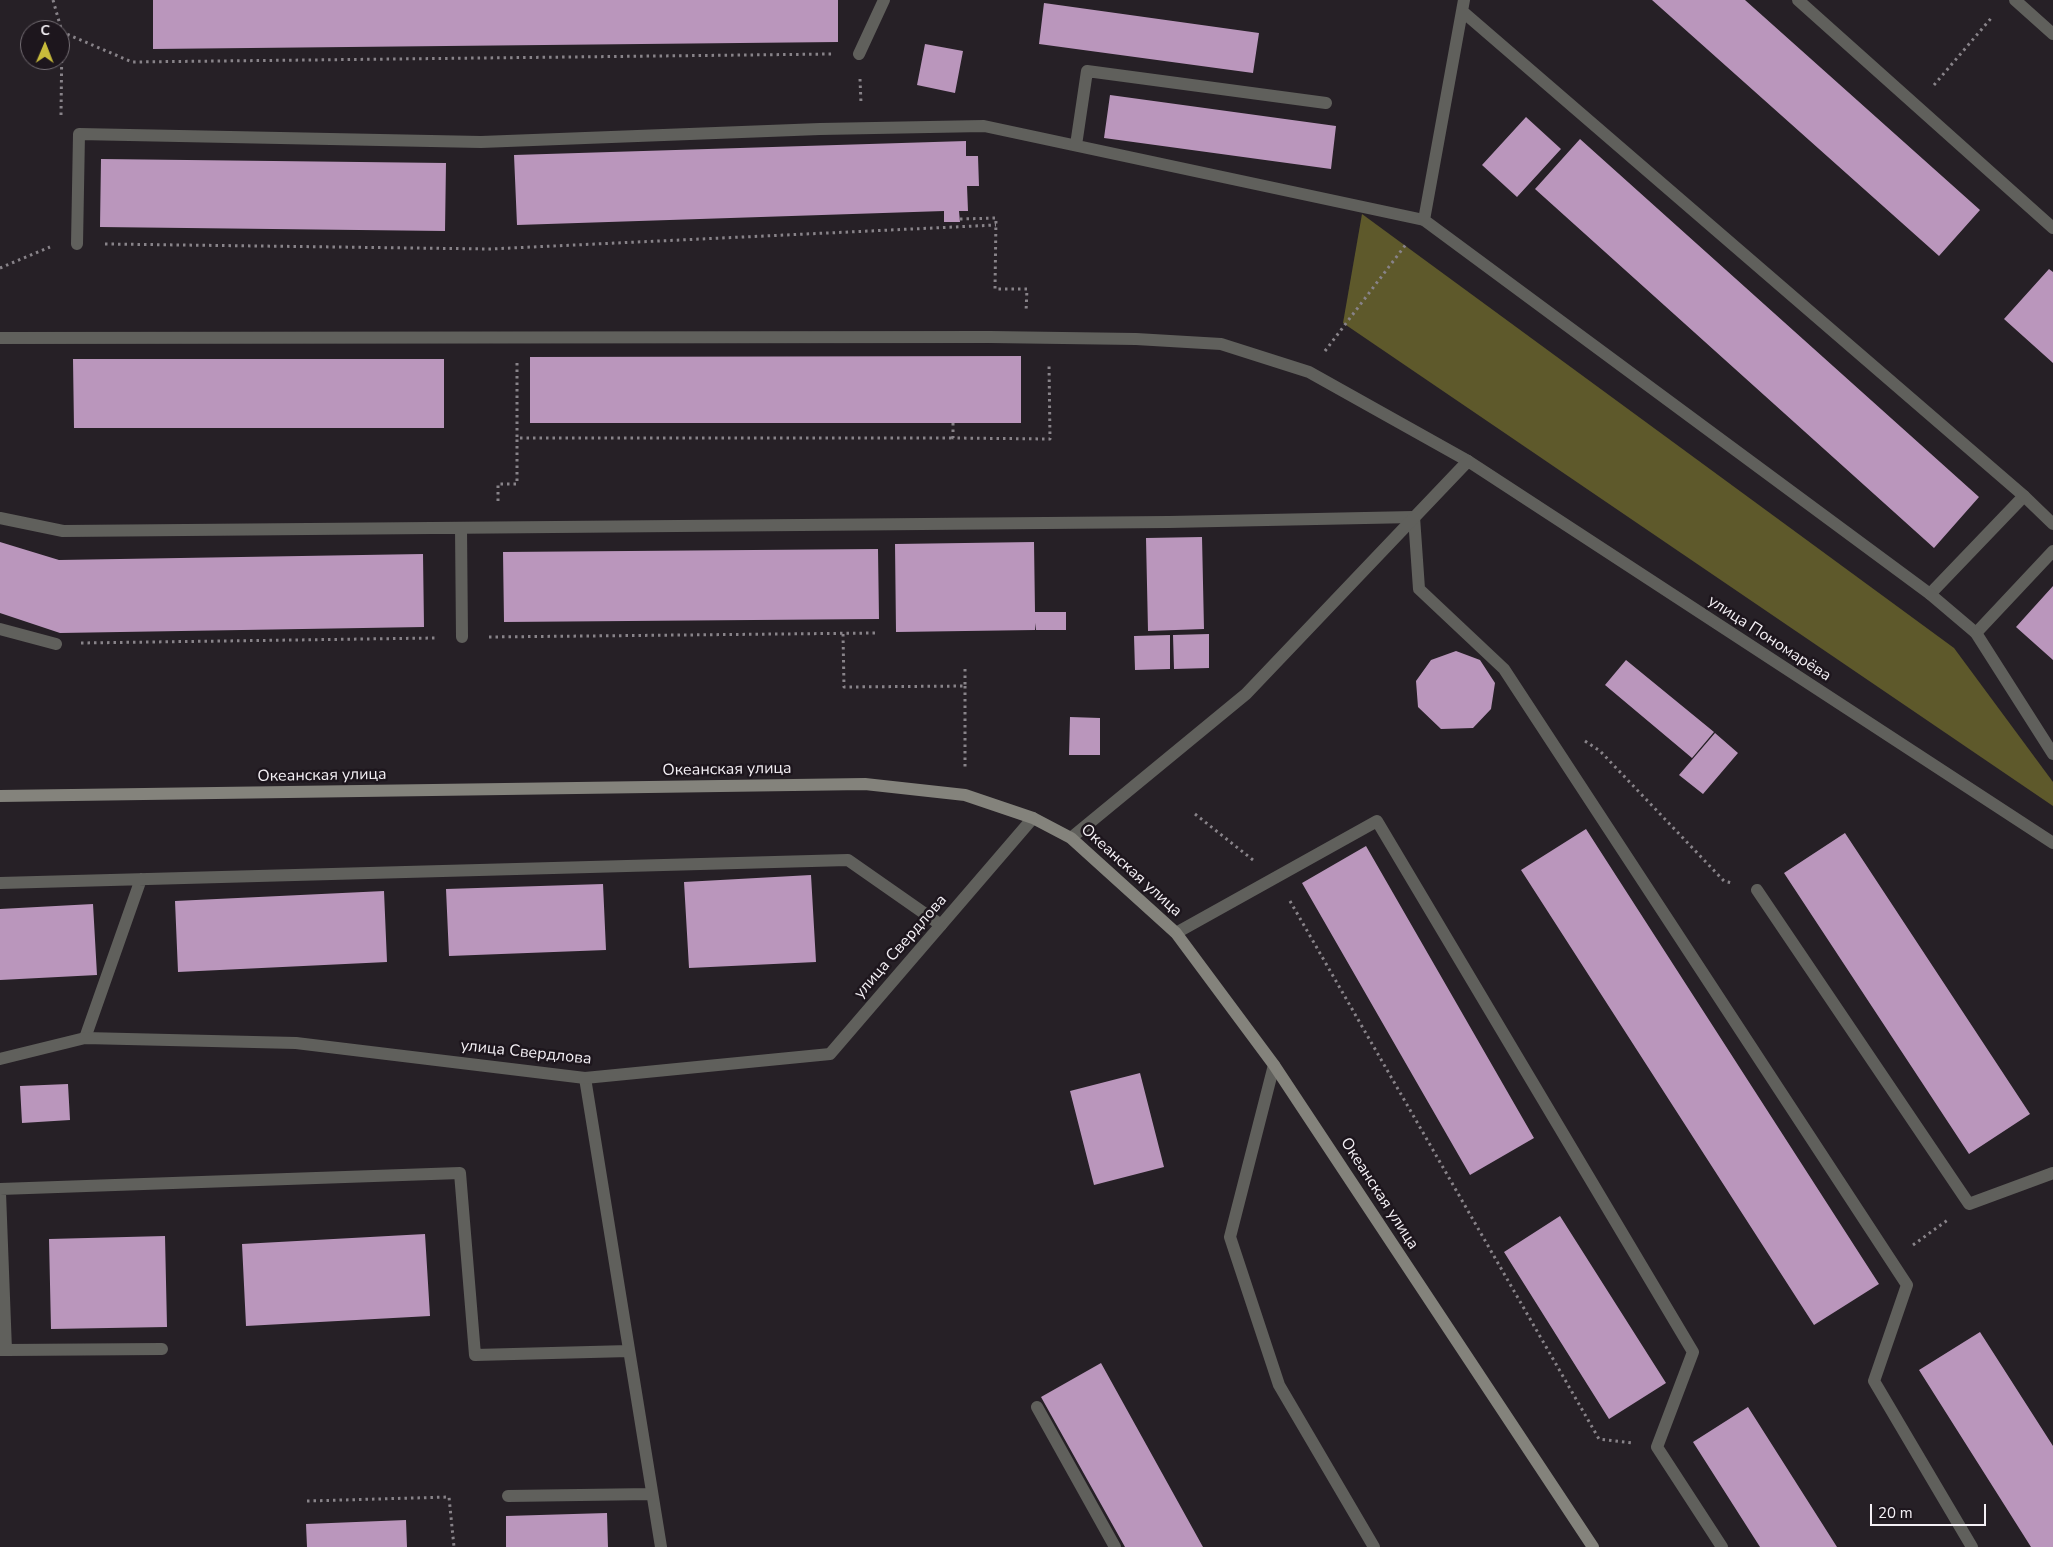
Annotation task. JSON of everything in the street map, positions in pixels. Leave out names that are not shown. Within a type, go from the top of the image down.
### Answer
[{"type":"main road","name":"Океанская улица","points":[[0,796],[865,784],[965,795],[1033,818],[1071,838],[1176,933],[1274,1065],[1593,1547]]},
{"type":"street","points":[[859,54],[884,0]]},
{"type":"street","points":[[1798,0],[2053,228]]},
{"type":"street","points":[[2015,0],[2053,34]]},
{"type":"street","points":[[1424,220],[1462,4]]},
{"type":"street","points":[[1462,4],[2024,496],[2053,524]]},
{"type":"street","points":[[1076,146],[1087,71],[1326,104]]},
{"type":"street","points":[[77,244],[79,134],[481,142],[820,129],[984,126],[1424,220],[1930,594],[1976,633],[2053,754]]},
{"type":"street","name":"улица Пономарёва","points":[[0,338],[1049,338],[1136,339],[1221,344],[1309,372],[1468,462],[2053,843]]},
{"type":"street","points":[[1071,838],[1246,694],[1468,462]]},
{"type":"street","points":[[1930,594],[2024,496]]},
{"type":"street","points":[[0,518],[63,531],[1149,522],[1414,517]]},
{"type":"street","points":[[1414,517],[1419,589],[1504,670],[1907,1285],[1874,1380],[1972,1547]]},
{"type":"street","points":[[461,528],[462,637]]},
{"type":"street","points":[[1976,633],[2053,551]]},
{"type":"street","points":[[0,629],[56,644]]},
{"type":"street","name":"улица Свердлова","points":[[0,1059],[85,1038],[296,1043],[585,1078],[830,1054],[1033,818]]},
{"type":"street","points":[[1176,933],[1377,821],[1693,1352],[1657,1447],[1722,1547]]},
{"type":"street","points":[[0,883],[848,860],[941,925]]},
{"type":"street","points":[[85,1038],[140,880]]},
{"type":"street","points":[[1757,890],[1970,1204],[2053,1173]]},
{"type":"street","points":[[1274,1065],[1230,1237],[1279,1385],[1374,1547]]},
{"type":"street","points":[[585,1078],[661,1547]]},
{"type":"street","points":[[0,1189],[460,1173],[475,1355],[629,1351]]},
{"type":"street","points":[[0,1193],[3,1350],[162,1349]]},
{"type":"street","points":[[1037,1407],[1115,1547]]},
{"type":"street","points":[[508,1496],[652,1494]]},
{"type":"path","points":[[53,0],[62,32],[132,62],[859,54],[861,112]]},
{"type":"path","points":[[1915,106],[1994,15]]},
{"type":"path","points":[[960,219],[996,218],[995,289],[1026,289],[1026,318]]},
{"type":"path","points":[[1309,372],[1424,220]]},
{"type":"path","points":[[77,244],[490,249],[996,225]]},
{"type":"path","points":[[498,527],[498,484],[517,484],[517,337]]},
{"type":"path","points":[[517,438],[1050,439],[1049,338]]},
{"type":"path","points":[[953,438],[954,424]]},
{"type":"path","points":[[56,644],[462,637],[876,633]]},
{"type":"path","points":[[843,634],[844,687],[965,686]]},
{"type":"path","points":[[965,666],[965,795]]},
{"type":"path","points":[[1577,736],[1600,751],[1724,881],[1757,890]]},
{"type":"path","points":[[1195,814],[1276,877],[1599,1439],[1657,1447]]},
{"type":"path","points":[[1891,1261],[1970,1204]]},
{"type":"path","points":[[307,1501],[449,1497],[454,1547]]},
{"type":"shaded area","points":[[1362,214],[1954,648],[2053,782],[2053,806],[1343,323]]},
{"type":"building","points":[[153,0],[838,0],[838,42],[153,49]]},
{"type":"building","points":[[1652,0],[1745,0],[1980,210],[1939,256]]},
{"type":"building","points":[[1044,3],[1259,33],[1253,73],[1039,44]]},
{"type":"building","points":[[925,44],[963,51],[955,93],[917,85]]},
{"type":"building","points":[[1110,95],[1336,126],[1331,169],[1104,138]]},
{"type":"building","points":[[1526,117],[1561,149],[1517,197],[1482,165]]},
{"type":"building","points":[[1580,139],[1979,497],[1934,548],[1535,189]]},
{"type":"building","points":[[966,141],[966,156],[978,156],[979,186],[967,186],[968,211],[959,211],[960,222],[944,222],[944,211],[517,225],[514,155]]},
{"type":"building","points":[[101,159],[446,163],[445,231],[100,227]]},
{"type":"building","points":[[2049,269],[2053,272],[2053,363],[2004,319]]},
{"type":"building","points":[[1021,356],[1021,423],[530,423],[530,357]]},
{"type":"building","points":[[73,359],[444,359],[444,428],[74,428]]},
{"type":"building","points":[[1202,537],[1204,629],[1148,631],[1146,538]]},
{"type":"building","points":[[0,542],[59,560],[423,554],[424,627],[60,633],[0,613]]},
{"type":"building","points":[[1034,542],[1035,612],[1066,612],[1066,630],[1036,630],[1036,623],[1035,630],[896,632],[895,544]]},
{"type":"building","points":[[878,549],[879,619],[504,622],[503,552]]},
{"type":"building","points":[[2053,586],[2053,660],[2016,627]]},
{"type":"building","points":[[1209,634],[1209,668],[1174,669],[1173,635]]},
{"type":"building","points":[[1170,635],[1170,669],[1135,670],[1134,636]]},
{"type":"building","points":[[1456,651],[1480,660],[1495,683],[1491,709],[1473,728],[1441,729],[1418,707],[1416,681],[1431,660]]},
{"type":"building","points":[[1626,660],[1714,732],[1692,758],[1605,685]]},
{"type":"building","points":[[1070,717],[1100,718],[1100,755],[1069,755]]},
{"type":"building","points":[[1715,733],[1738,753],[1703,794],[1679,775]]},
{"type":"building","points":[[1586,829],[1879,1284],[1814,1325],[1521,870]]},
{"type":"building","points":[[1845,833],[2030,1114],[1969,1154],[1784,873]]},
{"type":"building","points":[[1366,846],[1534,1138],[1470,1175],[1302,883]]},
{"type":"building","points":[[811,875],[816,962],[689,968],[684,882]]},
{"type":"building","points":[[603,884],[606,950],[449,956],[446,889]]},
{"type":"building","points":[[384,891],[387,962],[178,972],[175,901]]},
{"type":"building","points":[[93,904],[97,975],[0,980],[0,909]]},
{"type":"building","points":[[1140,1073],[1164,1167],[1094,1185],[1070,1091]]},
{"type":"building","points":[[68,1084],[70,1120],[22,1123],[20,1086]]},
{"type":"building","points":[[1560,1216],[1666,1383],[1609,1419],[1504,1252]]},
{"type":"building","points":[[425,1234],[430,1316],[246,1326],[242,1244]]},
{"type":"building","points":[[165,1236],[167,1327],[51,1329],[49,1239]]},
{"type":"building","points":[[1980,1332],[2053,1446],[2053,1547],[2031,1547],[1919,1370]]},
{"type":"building","points":[[1101,1363],[1203,1547],[1125,1547],[1041,1397]]},
{"type":"building","points":[[1748,1407],[1837,1547],[1760,1547],[1693,1442]]},
{"type":"building","points":[[607,1513],[608,1547],[506,1547],[506,1516]]},
{"type":"building","points":[[406,1520],[407,1547],[307,1547],[306,1524]]}]
